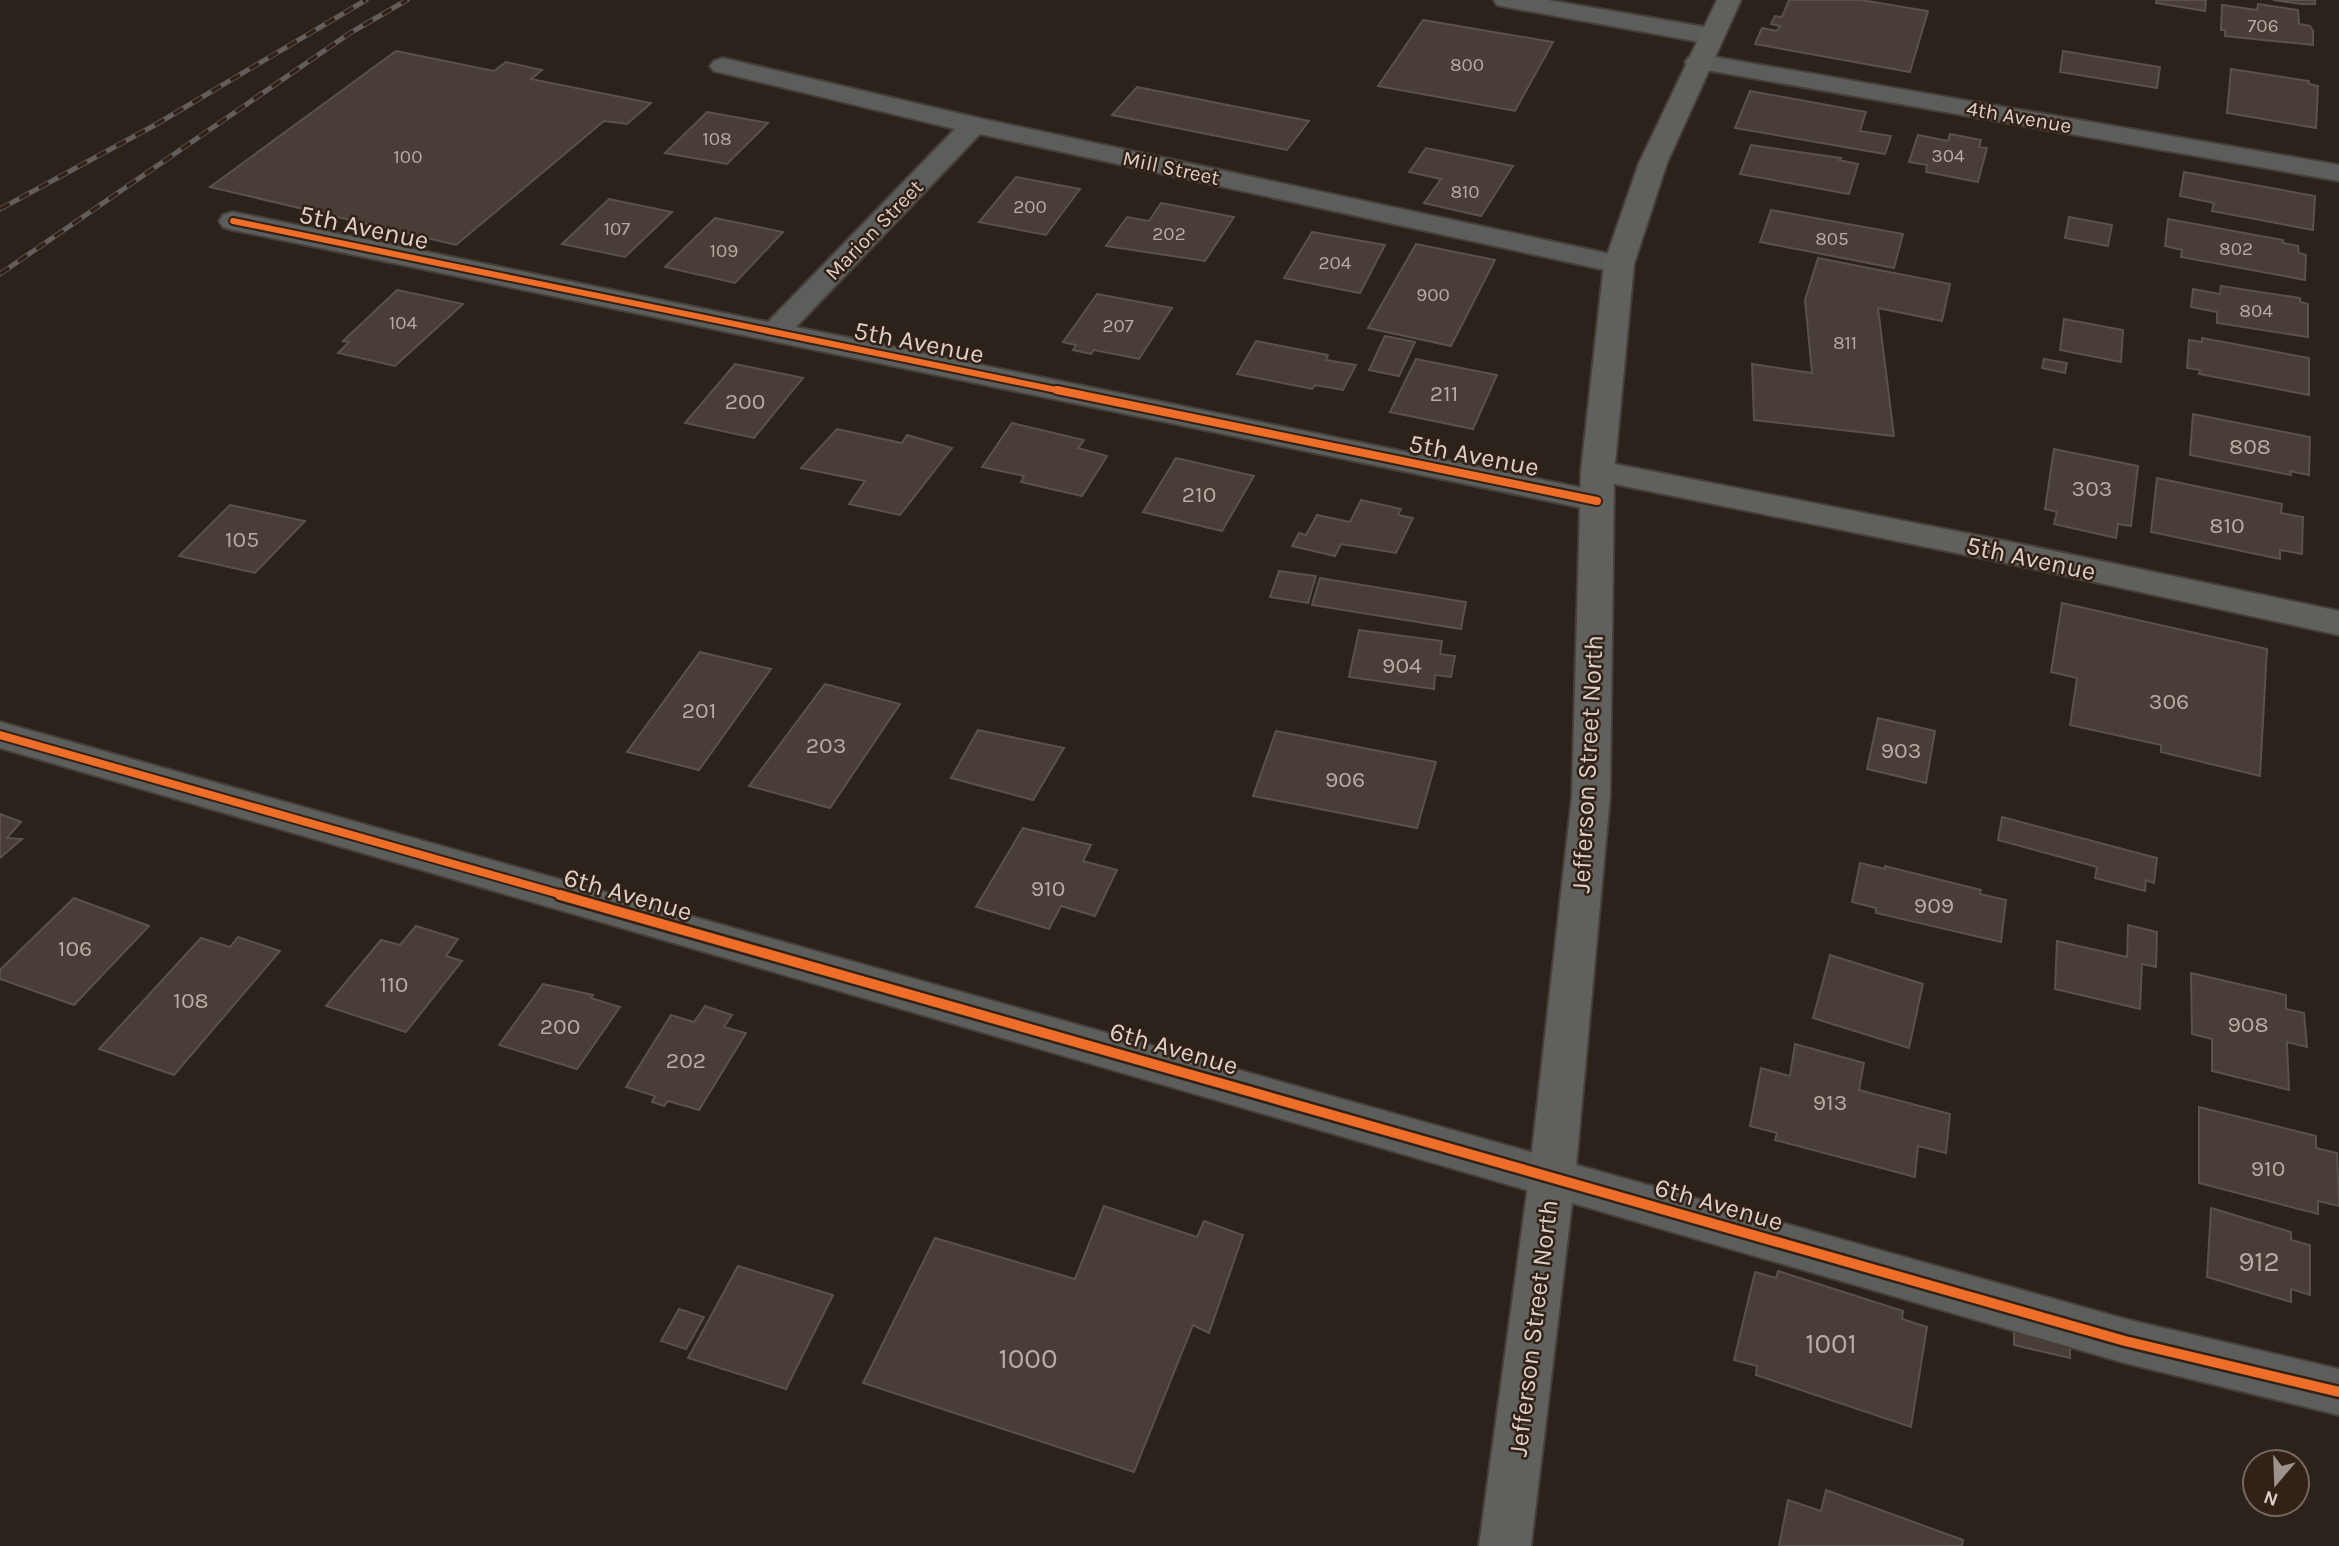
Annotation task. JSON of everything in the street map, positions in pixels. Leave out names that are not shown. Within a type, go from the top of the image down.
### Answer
[{"type":"main road","name":"Jefferson Street North","points":[[1506,1546],[1552,1178],[1591,796],[1598,486],[1619,264],[1653,163],[1729,0]]},
{"type":"main road","name":"5th Avenue","points":[[1598,486],[2011,553],[2339,623]]},
{"type":"street","name":"4th Avenue","points":[[1506,0],[1705,49],[2339,173]]},
{"type":"street","name":"Mill Street","points":[[723,66],[974,125],[1619,264]]},
{"type":"street","name":"Marion Street","points":[[773,334],[974,125]]},
{"type":"street","name":"5th Avenue","points":[[233,222],[773,334],[1598,486]]},
{"type":"street","name":"6th Avenue","points":[[0,735],[2125,1341],[2339,1391]]},
{"type":"building","points":[[1789,0],[1861,0],[1928,11],[1910,72],[1755,44],[1762,28],[1777,31],[1780,26],[1771,24],[1775,16],[1782,17]]},
{"type":"building","points":[[2156,0],[2206,0],[2205,11],[2156,3]]},
{"type":"building","points":[[2273,0],[2315,0],[2315,4],[2301,4]]},
{"type":"building","points":[[2258,4],[2298,10],[2299,24],[2310,26],[2313,31],[2313,45],[2225,36],[2225,30],[2221,30],[2222,5],[2257,10]]},
{"type":"building","points":[[1423,20],[1553,42],[1515,111],[1378,86]]},
{"type":"building","points":[[396,51],[494,71],[506,62],[542,70],[531,79],[651,103],[627,124],[604,121],[456,245],[210,187]]},
{"type":"building","points":[[2063,51],[2160,67],[2157,88],[2060,72]]},
{"type":"building","points":[[2231,69],[2309,81],[2309,84],[2318,86],[2316,128],[2227,113]]},
{"type":"building","points":[[1137,87],[1309,121],[1287,150],[1112,115]]},
{"type":"building","points":[[1750,91],[1866,112],[1860,131],[1891,136],[1885,154],[1735,128]]},
{"type":"building","points":[[707,112],[768,123],[727,164],[665,153]]},
{"type":"building","points":[[1950,134],[1981,140],[1979,147],[1987,148],[1978,182],[1926,172],[1927,165],[1909,162],[1918,135],[1948,141]]},
{"type":"building","points":[[1751,145],[1841,158],[1839,160],[1858,164],[1849,194],[1740,174]]},
{"type":"building","points":[[1426,148],[1513,166],[1481,216],[1424,203],[1441,179],[1409,172]]},
{"type":"building","points":[[2184,172],[2315,196],[2313,230],[2212,211],[2214,203],[2180,196]]},
{"type":"building","points":[[1016,177],[1080,189],[1046,235],[979,222]]},
{"type":"building","points":[[609,199],[672,212],[625,257],[562,244]]},
{"type":"building","points":[[1161,203],[1234,217],[1205,261],[1106,246],[1127,217],[1149,221]]},
{"type":"building","points":[[1771,210],[1903,234],[1894,268],[1760,242]]},
{"type":"building","points":[[2069,217],[2112,225],[2108,246],[2065,238]]},
{"type":"building","points":[[715,218],[783,232],[735,283],[665,267]]},
{"type":"building","points":[[2168,219],[2283,240],[2283,243],[2298,246],[2299,253],[2306,255],[2305,280],[2181,257],[2182,250],[2165,246]]},
{"type":"building","points":[[1312,232],[1385,245],[1360,293],[1284,278]]},
{"type":"building","points":[[1416,244],[1495,260],[1451,346],[1368,328]]},
{"type":"building","points":[[1818,258],[1950,284],[1942,321],[1878,308],[1894,436],[1754,420],[1752,364],[1812,373],[1805,300]]},
{"type":"building","points":[[2221,286],[2300,298],[2300,302],[2308,304],[2308,337],[2217,323],[2217,312],[2191,307],[2193,289],[2220,294]]},
{"type":"building","points":[[397,290],[463,304],[395,366],[338,353],[349,342],[343,341]]},
{"type":"building","points":[[1097,294],[1172,308],[1139,359],[1094,350],[1091,354],[1073,350],[1076,345],[1063,342]]},
{"type":"building","points":[[2064,319],[2123,330],[2121,362],[2060,350]]},
{"type":"building","points":[[1385,336],[1415,342],[1399,376],[1369,370]]},
{"type":"building","points":[[2202,338],[2309,358],[2309,395],[2199,374],[2200,370],[2187,368],[2189,340],[2202,342]]},
{"type":"building","points":[[1256,341],[1328,355],[1326,360],[1356,365],[1343,390],[1315,385],[1312,389],[1237,374]]},
{"type":"building","points":[[1416,359],[1497,375],[1473,429],[1390,412]]},
{"type":"building","points":[[2044,359],[2067,363],[2065,373],[2042,368]]},
{"type":"building","points":[[735,364],[803,378],[754,438],[685,423]]},
{"type":"building","points":[[2193,414],[2310,437],[2309,475],[2290,471],[2291,475],[2190,455]]},
{"type":"building","points":[[1012,423],[1084,440],[1078,448],[1107,456],[1082,496],[1021,482],[1024,476],[982,467]]},
{"type":"building","points":[[837,429],[902,443],[907,435],[952,448],[900,515],[849,504],[865,481],[801,468]]},
{"type":"building","points":[[2054,449],[2138,466],[2131,526],[2118,524],[2116,538],[2054,524],[2057,512],[2045,509]]},
{"type":"building","points":[[1176,458],[1254,476],[1222,531],[1143,512]]},
{"type":"building","points":[[2157,478],[2282,504],[2281,513],[2303,517],[2302,554],[2280,550],[2280,559],[2151,532]]},
{"type":"building","points":[[1361,500],[1401,509],[1398,515],[1413,518],[1396,553],[1341,544],[1335,556],[1292,546],[1299,533],[1306,535],[1317,515],[1350,522]]},
{"type":"building","points":[[230,505],[305,521],[255,573],[179,556]]},
{"type":"building","points":[[1279,571],[1316,576],[1308,603],[1270,597]]},
{"type":"building","points":[[1320,578],[1466,602],[1461,629],[1312,605]]},
{"type":"building","points":[[2062,603],[2267,649],[2260,776],[2161,752],[2161,745],[2070,725],[2077,678],[2051,672]]},
{"type":"building","points":[[1359,630],[1442,641],[1440,654],[1455,656],[1451,677],[1435,675],[1434,689],[1349,677]]},
{"type":"building","points":[[700,652],[771,669],[699,770],[627,752]]},
{"type":"building","points":[[825,684],[900,704],[830,808],[749,786]]},
{"type":"building","points":[[1878,718],[1935,731],[1926,783],[1867,769]]},
{"type":"building","points":[[978,730],[1064,748],[1033,800],[951,778]]},
{"type":"building","points":[[1276,731],[1436,762],[1417,828],[1253,796]]},
{"type":"building","points":[[0,814],[21,822],[7,838],[22,839],[0,858]]},
{"type":"building","points":[[2002,817],[2157,858],[2154,883],[2146,880],[2145,891],[2095,878],[2097,867],[1998,840]]},
{"type":"building","points":[[1023,828],[1091,845],[1083,861],[1117,870],[1095,916],[1061,906],[1049,929],[976,907]]},
{"type":"building","points":[[1860,863],[1885,869],[1885,866],[1981,890],[1980,894],[2006,900],[2001,942],[1876,913],[1876,908],[1852,902]]},
{"type":"building","points":[[74,898],[149,926],[74,1005],[0,979],[0,970]]},
{"type":"building","points":[[2128,925],[2157,932],[2156,967],[2142,964],[2140,1009],[2055,989],[2057,941],[2127,957]]},
{"type":"building","points":[[416,926],[458,939],[446,956],[462,961],[406,1032],[326,1006],[381,940],[400,945]]},
{"type":"building","points":[[238,937],[280,951],[174,1075],[99,1049],[201,938],[230,947]]},
{"type":"building","points":[[1830,955],[1923,984],[1909,1048],[1813,1018]]},
{"type":"building","points":[[2191,973],[2286,995],[2286,1009],[2304,1013],[2307,1047],[2287,1042],[2289,1090],[2212,1071],[2212,1039],[2192,1034]]},
{"type":"building","points":[[543,984],[593,995],[591,998],[620,1007],[577,1069],[499,1045]]},
{"type":"building","points":[[705,1006],[732,1015],[724,1027],[746,1033],[699,1110],[668,1101],[664,1106],[652,1102],[655,1096],[626,1087],[671,1015],[694,1022]]},
{"type":"building","points":[[1795,1044],[1864,1063],[1859,1090],[1950,1114],[1946,1153],[1918,1146],[1915,1177],[1775,1140],[1777,1133],[1750,1126],[1761,1068],[1790,1076]]},
{"type":"building","points":[[2199,1107],[2316,1136],[2316,1148],[2337,1153],[2339,1206],[2318,1201],[2318,1214],[2199,1183]]},
{"type":"building","points":[[1104,1206],[1197,1237],[1204,1221],[1243,1235],[1209,1333],[1193,1325],[1134,1472],[863,1383],[935,1238],[1075,1279]]},
{"type":"building","points":[[2211,1208],[2291,1232],[2291,1240],[2310,1245],[2310,1295],[2291,1289],[2291,1302],[2207,1277]]},
{"type":"building","points":[[738,1266],[833,1295],[786,1389],[688,1358]]},
{"type":"building","points":[[1778,1271],[1903,1311],[1902,1319],[1927,1327],[1911,1427],[1756,1375],[1757,1366],[1734,1360],[1755,1272],[1776,1278]]},
{"type":"building","points":[[679,1309],[704,1317],[686,1349],[661,1341]]},
{"type":"building","points":[[2014,1317],[2070,1331],[2070,1358],[2014,1345]]},
{"type":"building","points":[[1826,1490],[1963,1540],[1962,1546],[1779,1546],[1788,1500],[1821,1511]]},
{"type":"railway","points":[[0,209],[155,125],[366,0]]},
{"type":"railway","points":[[0,274],[350,33],[407,0]]},
{"type":"cycle path","points":[[233,221],[1597,501]]},
{"type":"cycle path","points":[[0,735],[2125,1341],[2339,1392]]}]
